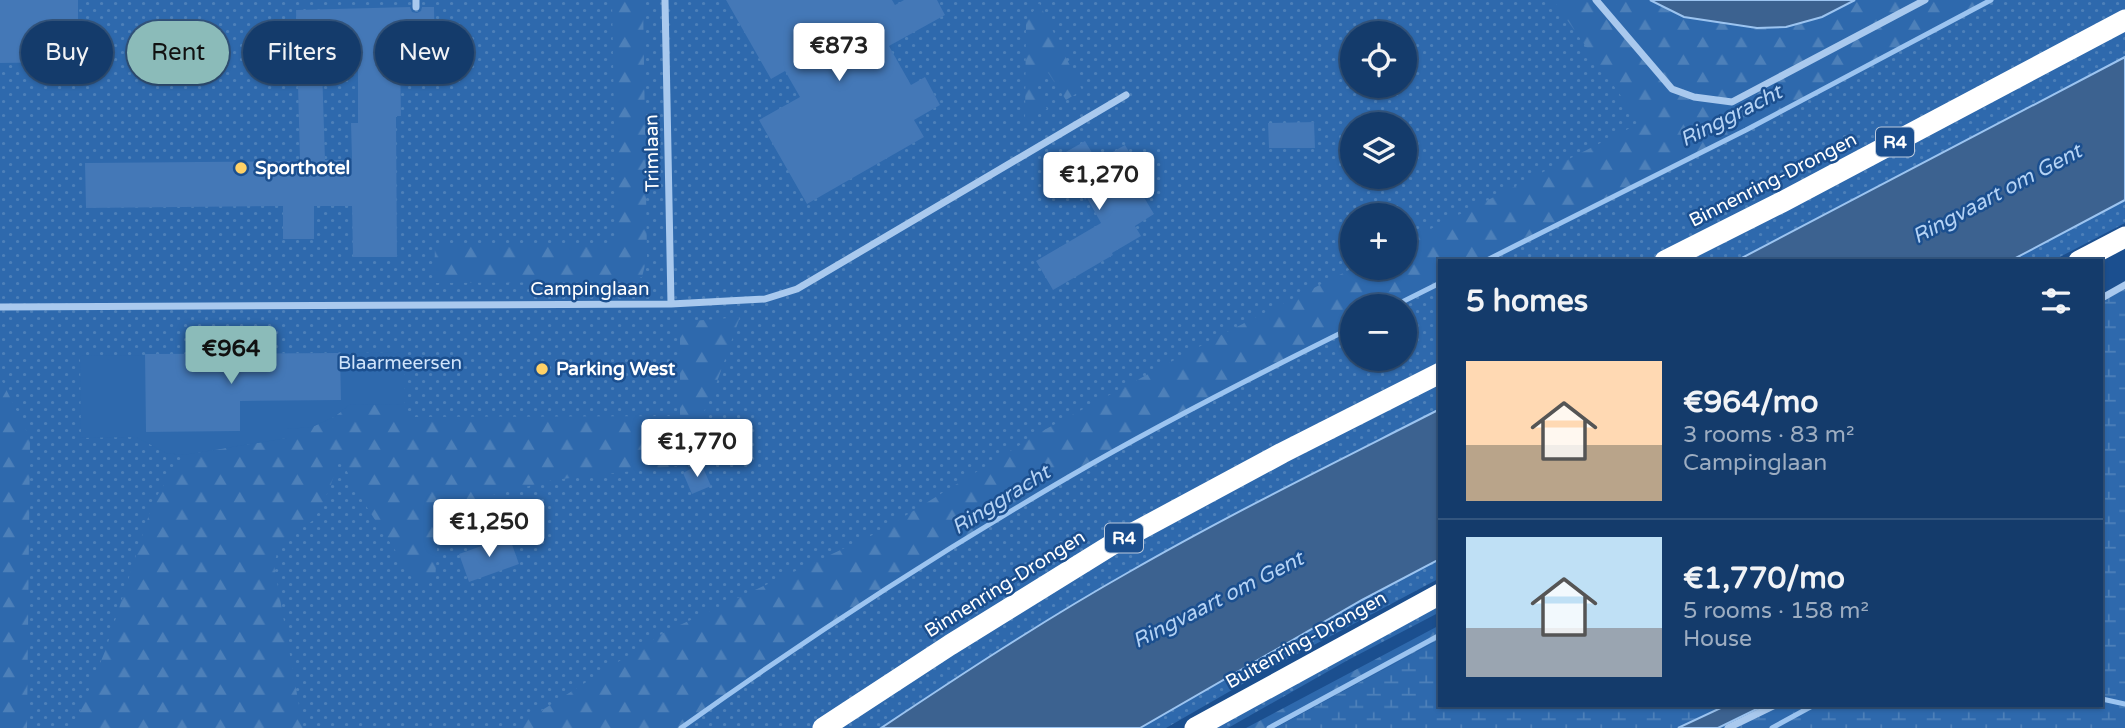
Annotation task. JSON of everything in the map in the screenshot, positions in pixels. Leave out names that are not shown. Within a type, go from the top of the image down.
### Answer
[{"type":"highway","name":"Binnenring-Drongen","points":[[1669,259],[2125,20]]},
{"type":"highway","points":[[2083,259],[2125,237]]},
{"type":"highway","name":"Binnenring-Drongen","points":[[823,728],[1113,544],[1282,453],[1438,374]]},
{"type":"highway","name":"Buitenring-Drongen","points":[[1195,728],[1438,595]]},
{"type":"street","name":"Trimlaan","points":[[665,0],[671,304]]},
{"type":"street","points":[[1596,0],[1672,89],[1694,96],[1732,102],[1925,0]]},
{"type":"street","name":"Campinglaan","points":[[0,307],[671,304],[765,299],[797,289],[1126,95]]},
{"type":"street","points":[[2103,297],[2125,285]]},
{"type":"street","points":[[1728,728],[1771,707]]},
{"type":"green space","name":"Blaarmeersen","points":[[0,0],[2125,0],[2125,57],[1740,259],[1438,259],[1438,410],[1244,509],[1129,572],[881,728],[0,728]]},
{"type":"green space","points":[[612,0],[643,0],[647,257],[642,277],[629,282],[434,283],[435,246],[599,247],[611,244],[616,233]]},
{"type":"green space","points":[[1553,0],[1650,0],[1684,17],[1757,28],[1822,17],[1855,0],[1991,0],[1746,130],[1489,259],[1438,259],[1438,284],[1417,294],[1340,294],[1340,334],[1072,474],[907,577],[681,728],[514,728],[665,632],[879,532],[1046,429],[1340,275],[1340,280],[1417,280],[1417,236],[1640,123]]},
{"type":"green space","points":[[1039,3],[1082,90],[1066,100],[1047,71],[1033,84],[1047,109],[1025,122],[1026,22]]},
{"type":"green space","points":[[2125,200],[2125,223],[2056,259],[2014,259]]},
{"type":"green space","points":[[2125,289],[2125,728],[1275,728],[1438,640],[1438,707],[2103,707],[2103,300]]},
{"type":"green space","points":[[740,317],[713,393],[677,466],[553,480],[473,500],[438,536],[435,581],[423,586],[414,579],[362,500],[340,458],[329,490],[314,520],[285,537],[278,549],[274,565],[303,728],[73,728],[106,649],[153,502],[183,455],[287,438],[287,429],[312,427],[334,417],[349,405],[404,404],[405,417],[680,416],[680,322]]},
{"type":"green space","points":[[404,352],[404,404],[349,405],[334,417],[312,427],[287,429],[287,438],[183,455],[166,453],[136,437],[81,438],[80,356]]},
{"type":"green space","points":[[0,377],[30,438],[27,728],[0,728]]},
{"type":"green space","points":[[1438,560],[1438,579],[1265,671],[1166,728],[1140,728],[1362,600]]},
{"type":"green space","points":[[1438,606],[1438,613],[1228,728],[1215,728]]},
{"type":"green space","points":[[1438,626],[1438,640],[1275,728],[1246,728]]},
{"type":"water","points":[[1650,0],[1855,0],[1822,17],[1786,27],[1757,28],[1684,17]]},
{"type":"water","name":"Ringvaart om Gent","points":[[2125,57],[2125,200],[2014,259],[1740,259]]},
{"type":"water","name":"Ringvaart om Gent","points":[[1438,410],[1438,560],[1362,600],[1140,728],[881,728],[1097,590],[1244,509]]},
{"type":"water","points":[[1723,707],[1761,707],[1718,728],[1678,728]]},
{"type":"building","points":[[0,0],[78,0],[78,21],[21,21],[21,63],[0,63]]},
{"type":"building","points":[[726,0],[892,0],[895,5],[904,0],[937,0],[945,15],[889,46],[911,85],[925,77],[940,105],[914,120],[924,137],[807,204],[759,120],[800,97],[785,71],[771,79]]},
{"type":"building","name":"Sporthotel","points":[[410,7],[412,12],[417,13],[422,7],[434,7],[434,21],[375,21],[375,84],[400,84],[401,116],[396,116],[397,257],[353,257],[352,206],[314,206],[314,239],[283,239],[283,206],[86,208],[85,163],[300,161],[298,84],[323,84],[325,160],[352,160],[351,123],[358,123],[358,84],[361,84],[361,21],[296,21],[296,10]]},
{"type":"building","points":[[1314,122],[1315,148],[1269,148],[1268,123]]},
{"type":"building","points":[[1085,141],[1097,161],[1125,145],[1139,168],[1130,174],[1154,214],[1135,226],[1141,236],[1053,290],[1036,261],[1101,223],[1059,156]]},
{"type":"building","points":[[340,353],[341,400],[240,401],[240,431],[146,432],[145,354]]},
{"type":"building","points":[[701,463],[711,486],[692,494],[683,473]]},
{"type":"building","points":[[509,536],[519,564],[469,582],[459,554]]},
{"type":"waterway","name":"Ringgracht","points":[[1489,259],[1746,130],[1991,0]]},
{"type":"waterway","name":"Ringgracht","points":[[1417,294],[1438,284]]},
{"type":"waterway","name":"Ringgracht","points":[[681,728],[776,661],[1022,505],[1176,417],[1340,334]]},
{"type":"waterway","points":[[1269,728],[1438,636]]},
{"type":"waterway","points":[[2103,699],[2125,704]]},
{"type":"waterway","points":[[1772,728],[1810,707]]},
{"type":"place","name":"Sporthotel","points":[[241,168]]},
{"type":"place","name":"Parking West","points":[[542,369]]}]
